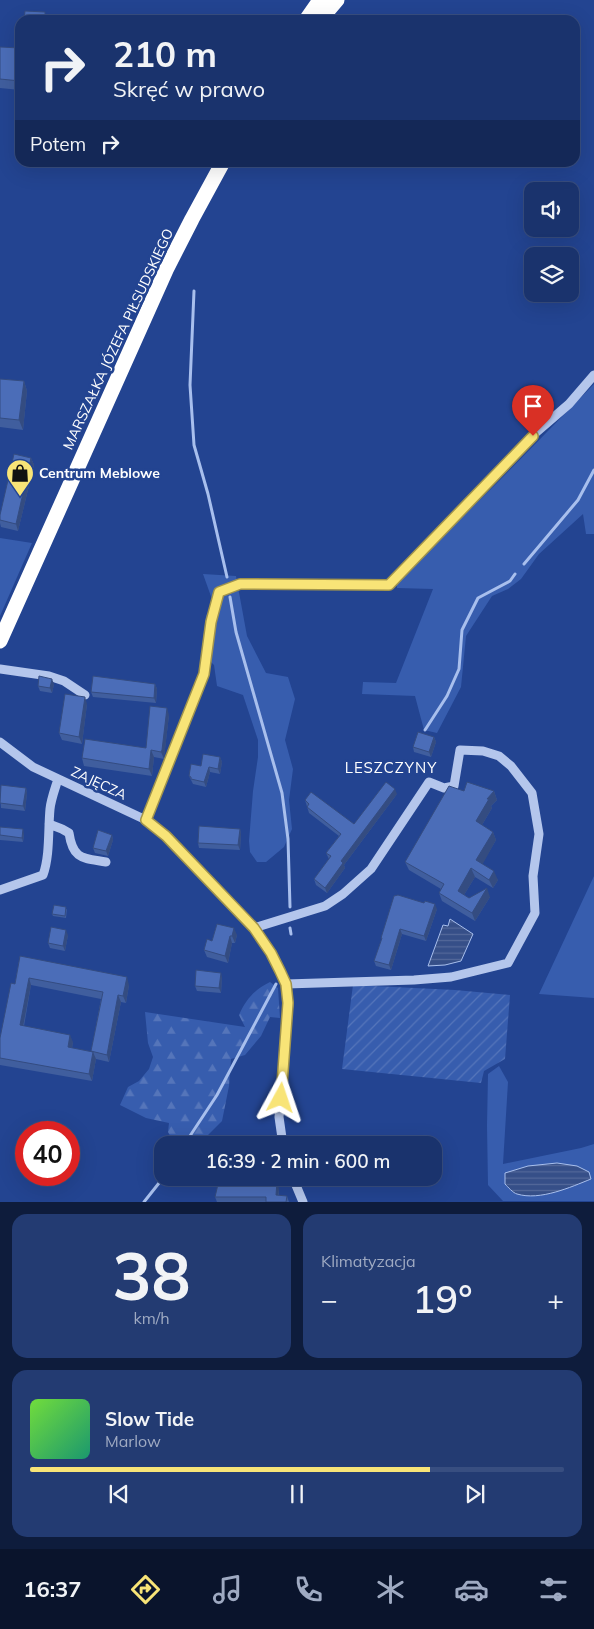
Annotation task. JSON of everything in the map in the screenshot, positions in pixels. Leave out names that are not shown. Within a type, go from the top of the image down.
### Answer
[{"type":"highway","points":[[310,15],[320,0]]},
{"type":"highway","points":[[324,15],[337,0]]},
{"type":"highway","name":"MARSZAŁKA JÓZEFA PIŁSUDSKIEGO","points":[[0,642],[167,268],[220,167]]},
{"type":"street","points":[[146,820],[204,674],[211,622],[219,592],[240,584],[389,585],[533,436],[569,404],[594,375]]},
{"type":"street","points":[[0,668],[49,676],[64,681],[85,695]]},
{"type":"street","name":"ZAJĘCZA","points":[[0,742],[33,767],[146,820],[172,842],[254,928],[271,953],[286,984],[288,1003],[279,1117],[282,1136]]},
{"type":"street","points":[[254,928],[325,906],[372,869],[429,782],[444,788],[454,786],[460,750],[483,751],[499,756],[511,766],[532,793],[539,834],[534,876],[535,914],[508,963],[442,978],[286,984]]},
{"type":"street","points":[[0,890],[43,875],[48,860],[50,807],[58,779]]},
{"type":"street","points":[[49,824],[62,828],[69,833],[73,849],[78,856],[106,862]]},
{"type":"street","points":[[296,1186],[303,1202]]},
{"type":"green space","points":[[594,384],[594,534],[586,534],[583,514],[539,554],[521,579],[508,589],[492,596],[466,636],[461,687],[437,733],[424,730],[415,696],[362,694],[363,682],[396,683],[433,589],[397,588],[397,581]]},
{"type":"green space","points":[[0,538],[32,543],[0,616]]},
{"type":"green space","points":[[203,574],[236,576],[247,636],[266,673],[288,677],[295,699],[285,740],[293,769],[289,800],[292,829],[284,847],[266,862],[257,862],[250,852],[249,841],[258,757],[258,740],[243,695],[217,686],[214,665],[204,655],[203,640],[206,616],[213,602]]},
{"type":"green space","points":[[594,876],[594,998],[539,994]]},
{"type":"green space","points":[[270,982],[278,988],[280,1018],[270,1017],[261,1036],[245,1055],[231,1059],[229,1086],[222,1121],[207,1136],[170,1136],[168,1132],[169,1123],[146,1118],[120,1105],[128,1087],[139,1081],[149,1069],[153,1057],[148,1043],[145,1012],[245,1027],[239,1015],[248,1000],[259,988]]},
{"type":"green space","points":[[353,985],[510,995],[505,1059],[484,1071],[481,1083],[342,1069]]},
{"type":"green space","points":[[499,1066],[508,1082],[503,1164],[594,1144],[594,1201],[503,1201],[488,1185],[488,1074]]},
{"type":"shaded area","points":[[450,919],[473,934],[461,961],[445,965],[428,966],[443,925],[448,926]]},
{"type":"shaded area","points":[[557,1163],[577,1166],[589,1172],[591,1179],[555,1192],[535,1196],[515,1193],[505,1184],[505,1173],[528,1166]]},
{"type":"building","points":[[25,11],[45,12],[45,15],[25,15]]},
{"type":"building","points":[[0,47],[15,48],[15,80],[0,79]]},
{"type":"building","points":[[0,379],[24,381],[19,420],[0,418]]},
{"type":"building","points":[[14,454],[31,458],[16,524],[0,520]]},
{"type":"building","points":[[39,676],[52,679],[50,688],[38,686]]},
{"type":"building","points":[[93,676],[155,684],[154,698],[91,692]]},
{"type":"building","points":[[65,694],[85,697],[79,737],[59,733]]},
{"type":"building","points":[[150,706],[167,708],[162,750],[161,752],[151,750],[149,769],[82,758],[85,739],[146,748]]},
{"type":"building","points":[[418,732],[434,737],[429,752],[413,747]]},
{"type":"building","points":[[203,754],[220,757],[218,769],[209,767],[204,782],[191,779],[189,776],[191,764],[201,766]]},
{"type":"building","points":[[386,782],[395,789],[341,861],[343,863],[325,888],[314,879],[331,856],[326,853],[341,834],[307,807],[309,804],[305,800],[311,792],[354,824]]},
{"type":"building","points":[[467,782],[494,791],[487,799],[489,799],[476,821],[493,832],[476,860],[494,871],[489,880],[471,868],[458,891],[469,898],[487,888],[472,913],[439,893],[444,884],[405,862],[449,786],[464,791]]},
{"type":"building","points":[[1,785],[26,788],[23,806],[0,803]]},
{"type":"building","points":[[199,826],[240,829],[238,845],[198,843]]},
{"type":"building","points":[[0,827],[23,829],[22,838],[0,835]]},
{"type":"building","points":[[98,830],[112,835],[106,851],[93,848]]},
{"type":"building","points":[[398,895],[424,903],[425,901],[435,904],[424,936],[400,929],[389,965],[374,961],[394,896]]},
{"type":"building","points":[[54,905],[66,907],[65,916],[52,914]]},
{"type":"building","points":[[217,924],[234,928],[225,956],[204,950],[207,939],[212,941]]},
{"type":"building","points":[[51,927],[66,930],[63,946],[48,943]]},
{"type":"building","points":[[20,956],[127,977],[123,996],[118,995],[107,1055],[91,1051],[103,992],[29,978],[20,1025],[70,1035],[68,1047],[93,1052],[89,1074],[0,1058],[0,1038],[11,983],[15,984]]},
{"type":"building","points":[[196,970],[221,973],[219,988],[195,986]]},
{"type":"building","points":[[218,1186],[277,1186],[276,1195],[287,1196],[286,1202],[266,1202],[266,1197],[215,1197]]},
{"type":"waterway","points":[[194,291],[190,385],[194,445],[208,494],[227,577]]},
{"type":"waterway","points":[[524,564],[578,500],[594,470]]},
{"type":"waterway","points":[[425,730],[447,696],[459,669],[462,630],[478,598],[510,581],[515,574]]},
{"type":"waterway","points":[[230,597],[236,632],[282,793],[288,839],[290,907]]},
{"type":"waterway","points":[[290,928],[291,934]]},
{"type":"waterway","points":[[190,1136],[217,1095],[276,984]]},
{"type":"waterway","points":[[144,1202],[157,1186]]},
{"type":"place","name":"Centrum Meblowe","points":[[20,497]]},
{"type":"district","name":"LESZCZYNY","points":[[391,768]]},
{"type":"route","points":[[281,1098],[288,1003],[286,984],[280,971],[271,953],[254,928],[209,879],[166,836],[146,820],[204,674],[211,622],[219,592],[240,584],[389,585],[533,436]]}]
